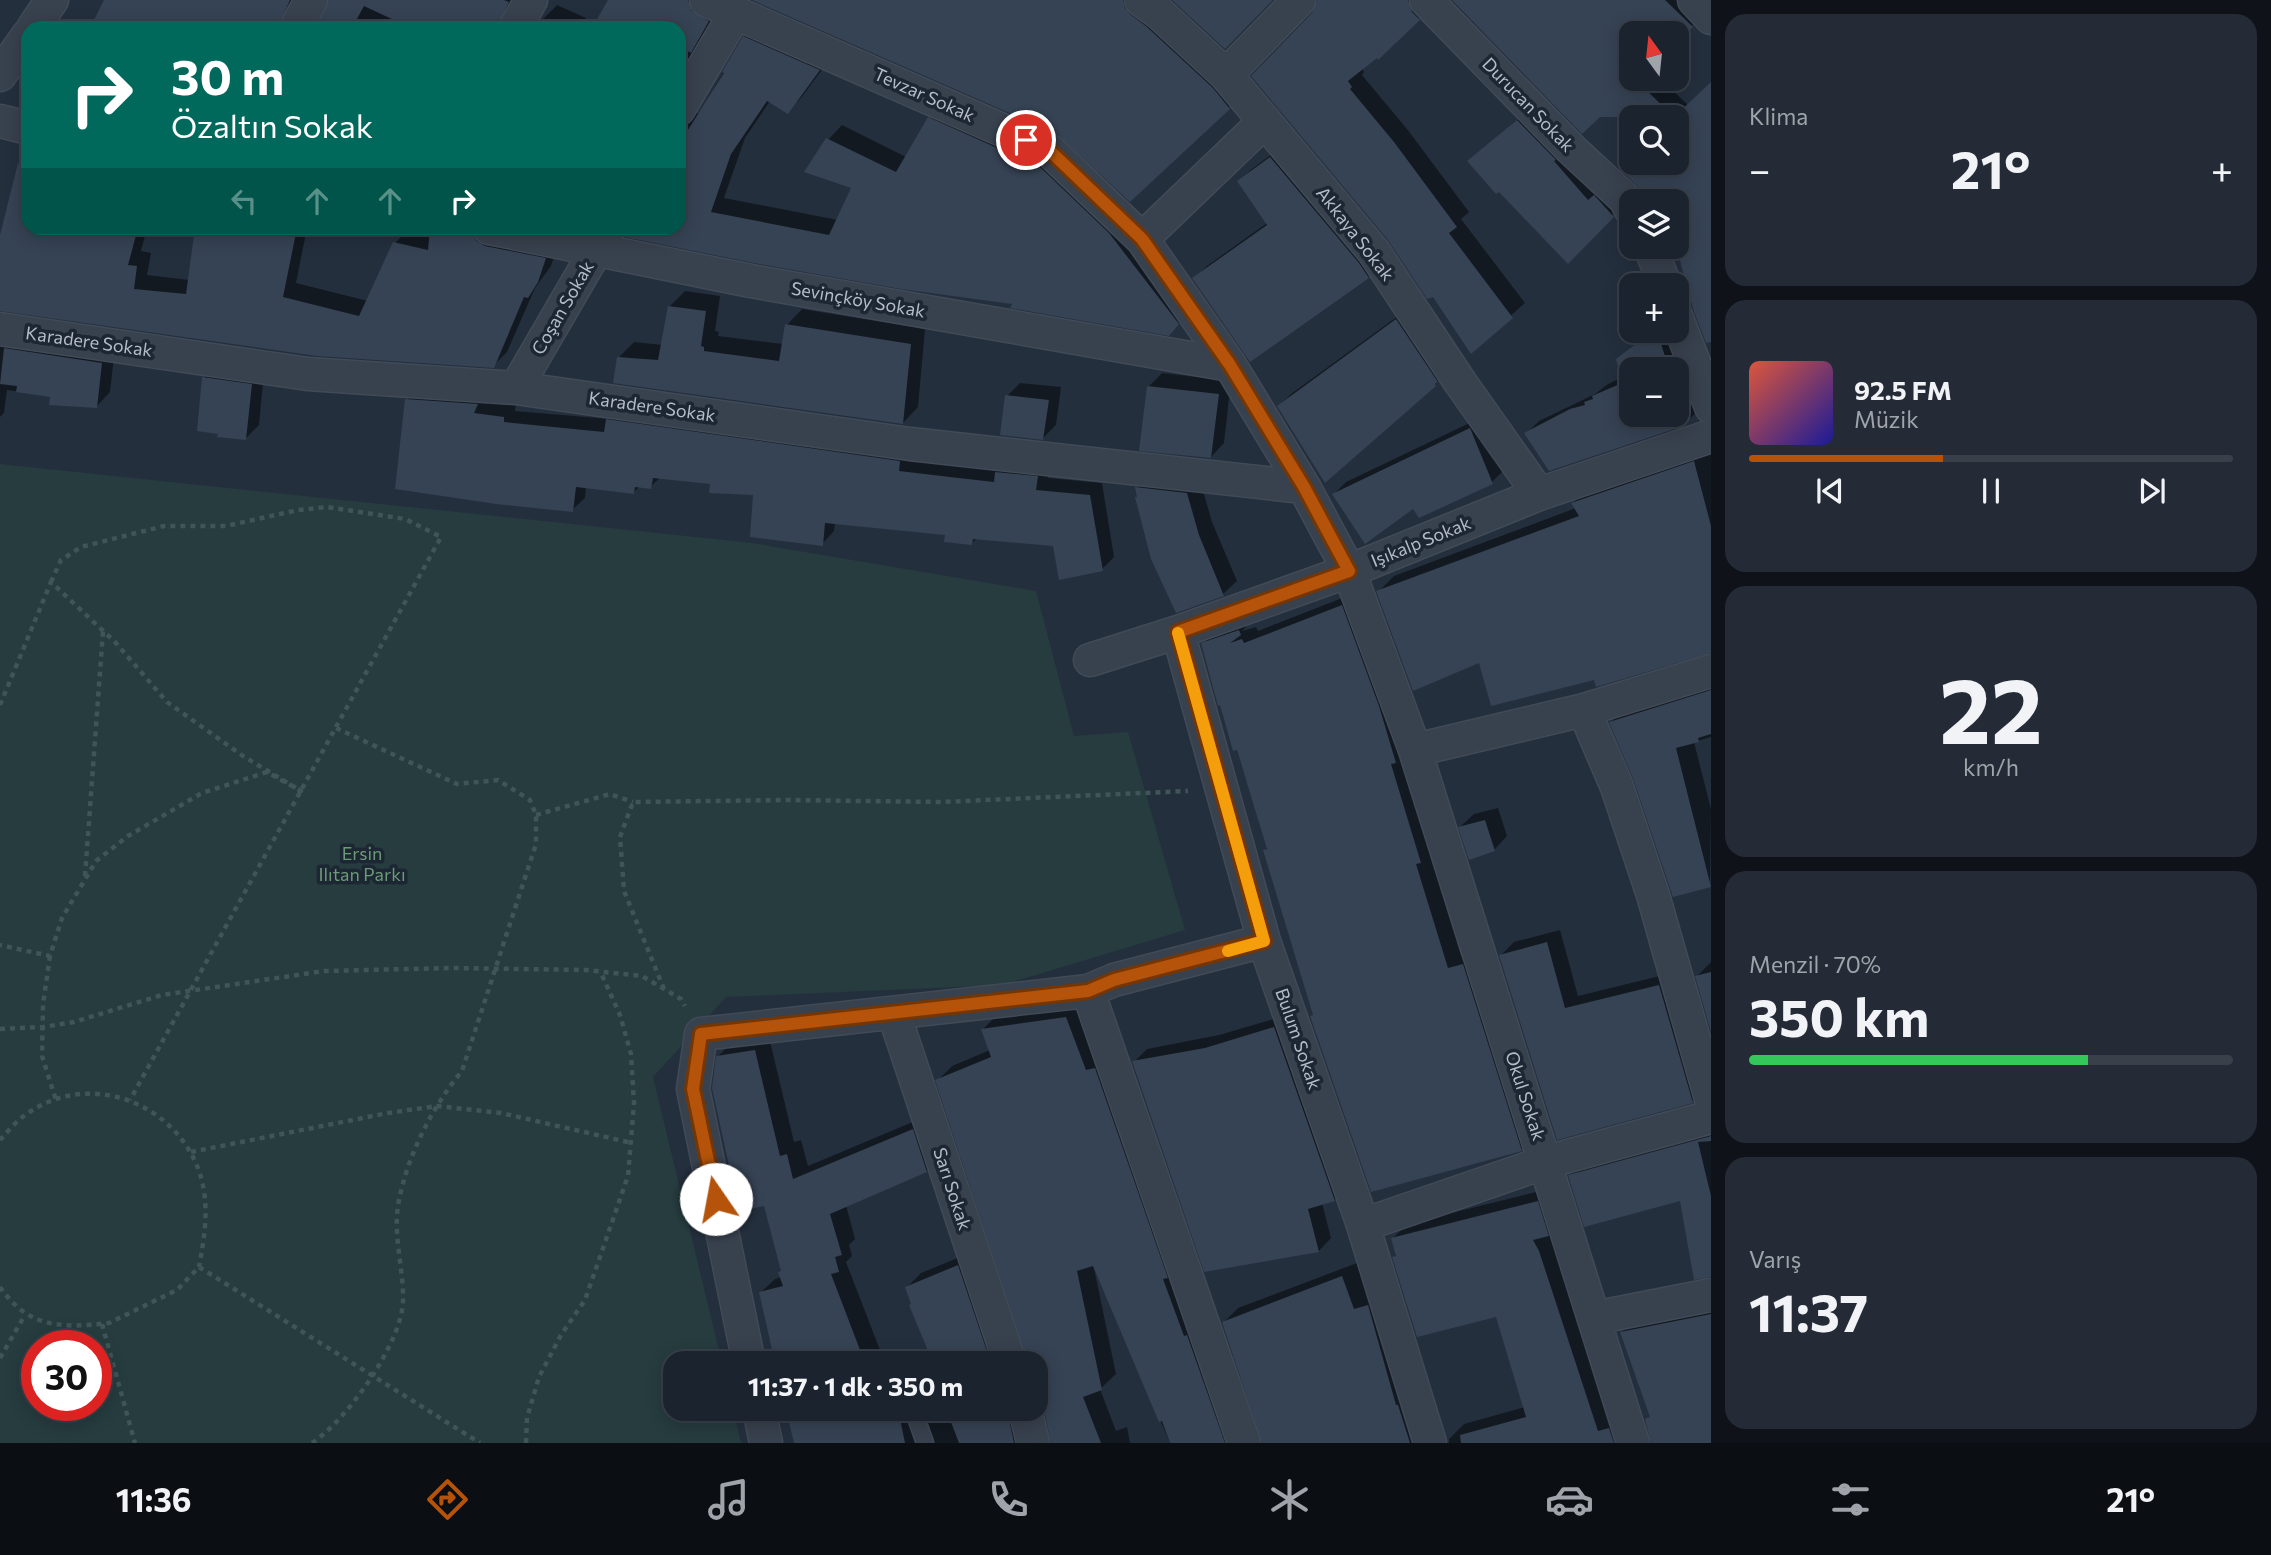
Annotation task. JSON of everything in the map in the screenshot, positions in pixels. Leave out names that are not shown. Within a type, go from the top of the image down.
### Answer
[{"type":"street","points":[[38,21],[52,0]]},
{"type":"street","points":[[300,21],[311,0]]},
{"type":"street","points":[[519,21],[531,0]]},
{"type":"street","name":"Tevzar Sokak","points":[[706,0],[1050,151],[1142,239],[1230,365],[1304,487],[1349,571]]},
{"type":"street","name":"Akkaya Sokak","points":[[1141,0],[1159,13],[1226,75],[1374,252],[1460,382],[1539,494]]},
{"type":"street","points":[[1226,75],[1299,0]]},
{"type":"street","name":"Durucan Sokak","points":[[1426,0],[1571,149],[1619,193]]},
{"type":"street","points":[[1695,0],[1711,18]]},
{"type":"street","points":[[686,97],[736,12]]},
{"type":"street","points":[[0,75],[21,45]]},
{"type":"street","points":[[0,121],[21,126]]},
{"type":"street","points":[[1142,239],[1265,121]]},
{"type":"street","name":"Sevinçköy Sokak","points":[[569,235],[603,238],[751,281],[1230,365]]},
{"type":"street","name":"Coşan Sokak","points":[[516,388],[603,238]]},
{"type":"street","name":"Karadere Sokak","points":[[0,329],[308,374],[516,388],[910,444],[1304,487]]},
{"type":"street","points":[[1686,343],[1711,407]]},
{"type":"street","name":"Işıkalp Sokak","points":[[1090,660],[1178,632],[1349,571],[1539,494],[1711,436]]},
{"type":"street","name":"Okul Sokak","points":[[1349,571],[1415,750],[1633,1443]]},
{"type":"street","name":"Bulum Sokak","points":[[1178,632],[1264,941],[1363,1225],[1430,1443]]},
{"type":"street","points":[[1415,750],[1584,710],[1711,671]]},
{"type":"street","points":[[1584,710],[1618,786],[1653,895],[1711,1099]]},
{"type":"street","points":[[747,1351],[693,1089],[701,1034],[1088,991],[1114,980],[1264,941]]},
{"type":"street","points":[[1088,991],[1244,1443]]},
{"type":"street","name":"Sarı Sokak","points":[[894,1014],[1006,1351]]},
{"type":"street","points":[[1363,1225],[1546,1162],[1711,1117]]},
{"type":"street","points":[[1594,1318],[1711,1295]]},
{"type":"street","points":[[761,1421],[766,1443]]},
{"type":"street","points":[[1028,1421],[1033,1443]]},
{"type":"lane","points":[[918,1421],[926,1443]]},
{"type":"path","points":[[0,705],[61,560],[81,547],[164,526],[226,526],[298,510],[327,507],[405,519],[441,537],[130,1100]]},
{"type":"path","points":[[51,582],[103,631],[167,702],[243,756],[301,790]]},
{"type":"path","points":[[85,877],[103,631]]},
{"type":"path","points":[[312,1443],[324,1436],[363,1391],[400,1323],[403,1301],[395,1233],[399,1199],[412,1160],[443,1093],[462,1071],[536,844],[536,815],[530,800],[498,780],[457,784],[336,727]]},
{"type":"path","points":[[56,1100],[42,1056],[43,1004],[50,956],[62,918],[96,861],[128,836],[202,793],[267,772],[301,790]]},
{"type":"path","points":[[536,815],[610,794],[633,802],[942,802],[1221,788]]},
{"type":"path","points":[[633,802],[620,837],[624,891],[664,989]]},
{"type":"path","points":[[0,945],[50,956]]},
{"type":"path","points":[[0,1029],[75,1022],[124,1005],[192,990],[324,971],[495,969],[642,976],[681,999],[701,1034]]},
{"type":"path","points":[[526,1443],[527,1418],[539,1377],[561,1335],[586,1300],[628,1176],[634,1103],[631,1054],[620,1016],[601,972]]},
{"type":"path","points":[[0,1140],[32,1110],[56,1100],[77,1095],[121,1096],[145,1107],[174,1129],[191,1152],[205,1193],[205,1233],[199,1267],[177,1290],[109,1323],[65,1326],[25,1315],[0,1287]]},
{"type":"path","points":[[191,1152],[388,1113],[437,1106],[500,1114],[632,1143]]},
{"type":"path","points":[[199,1267],[480,1443]]},
{"type":"path","points":[[0,1358],[25,1315]]},
{"type":"path","points":[[102,1324],[135,1443]]},
{"type":"green space","name":"Ersin Ilıtan Parkı","points":[[0,464],[752,543],[1036,591],[1074,736],[1128,732],[1185,930],[1003,985],[726,997],[653,1077],[719,1351],[663,1351],[663,1421],[736,1421],[741,1443],[0,1443]]},
{"type":"building","points":[[104,0],[290,0],[281,21],[94,21]]},
{"type":"building","points":[[329,0],[509,2],[500,21],[396,21],[364,6],[356,21],[320,21]]},
{"type":"building","points":[[608,0],[688,0],[692,11],[709,21],[691,53],[686,50],[686,21],[596,21]]},
{"type":"building","points":[[752,0],[1123,0],[1130,14],[1213,88],[1230,109],[1130,202],[1057,134]]},
{"type":"building","points":[[1172,0],[1273,0],[1225,49]]},
{"type":"building","points":[[1317,0],[1408,0],[1412,12],[1420,20],[1378,60],[1377,58],[1348,81],[1352,87],[1350,89],[1394,142],[1457,227],[1449,233],[1513,318],[1471,354],[1433,297],[1427,299],[1388,240],[1251,76],[1312,13]]},
{"type":"building","points":[[1452,0],[1665,0],[1687,21],[1619,21],[1619,91],[1647,91],[1662,105],[1619,105],[1619,117],[1600,117],[1582,134]]},
{"type":"building","points":[[743,36],[820,70],[788,114],[767,101],[731,154],[711,212],[829,235],[851,188],[804,172],[826,138],[896,172],[928,117],[1040,167],[1109,233],[1179,324],[1169,336],[1010,308],[1012,304],[901,289],[625,237],[686,235],[686,133],[724,73],[722,72]]},
{"type":"building","points":[[1711,82],[1711,342],[1706,343],[1689,294],[1689,273],[1683,273],[1679,259],[1689,259],[1689,189],[1640,189],[1626,175],[1689,175],[1689,105],[1687,105]]},
{"type":"building","points":[[1517,120],[1556,160],[1554,161],[1588,200],[1594,195],[1614,217],[1568,264],[1499,192],[1496,194],[1467,161]]},
{"type":"building","points":[[1270,157],[1369,278],[1250,362],[1192,278],[1267,225],[1237,181]]},
{"type":"building","points":[[18,163],[21,163],[21,235],[136,235],[128,265],[137,266],[134,289],[186,294],[194,235],[296,235],[283,297],[359,316],[393,242],[428,250],[429,235],[473,235],[476,241],[485,246],[546,258],[538,282],[528,298],[524,297],[494,368],[317,356],[0,311],[0,235]]},
{"type":"building","points":[[668,306],[706,311],[701,346],[704,351],[779,361],[785,324],[911,344],[903,424],[613,383],[617,357],[658,360]]},
{"type":"building","points":[[1396,319],[1438,382],[1325,483],[1277,406]]},
{"type":"building","points":[[1637,343],[1661,343],[1665,357],[1619,357],[1619,371],[1616,359]]},
{"type":"building","points":[[4,348],[102,363],[97,408],[49,405],[50,397],[16,392],[17,386],[0,384]]},
{"type":"building","points":[[202,377],[252,384],[246,440],[217,437],[218,434],[197,431]]},
{"type":"building","points":[[1619,384],[1619,427],[1680,427],[1549,471],[1524,433],[1570,409],[1585,405],[1584,402],[1593,399],[1592,396]]},
{"type":"building","points":[[1147,386],[1219,394],[1211,458],[1139,451]]},
{"type":"building","points":[[1005,395],[1049,400],[1043,440],[1000,435]]},
{"type":"building","points":[[405,399],[478,404],[474,413],[504,417],[504,422],[604,432],[606,419],[900,461],[899,471],[994,482],[995,472],[1038,476],[1036,490],[1090,495],[1103,571],[1059,580],[1053,546],[973,539],[972,545],[944,542],[945,535],[825,523],[823,546],[750,537],[753,495],[709,493],[710,484],[653,478],[651,489],[635,487],[634,494],[576,487],[573,512],[395,489]]},
{"type":"building","points":[[1470,428],[1493,484],[1419,518],[1413,509],[1365,544],[1332,494]]},
{"type":"building","points":[[1694,461],[1711,526],[1711,653],[1596,687],[1594,680],[1491,706],[1479,663],[1413,691],[1376,591],[1579,516],[1571,503]]},
{"type":"building","points":[[1135,487],[1187,493],[1199,535],[1224,596],[1176,613],[1151,559],[1135,497]]},
{"type":"building","points":[[1342,605],[1379,706],[1396,763],[1391,764],[1421,863],[1416,864],[1448,968],[1463,964],[1522,1151],[1371,1192],[1310,1016],[1313,1015],[1263,850],[1267,849],[1237,750],[1233,751],[1220,705],[1218,706],[1201,643],[1239,630],[1241,635],[1230,643],[1242,639],[1244,643]]},
{"type":"building","points":[[1711,690],[1711,734],[1698,738],[1699,742],[1676,748],[1711,887],[1673,897],[1634,781],[1609,722]]},
{"type":"building","points":[[1485,820],[1495,851],[1469,860],[1458,827]]},
{"type":"building","points":[[1547,942],[1565,1008],[1659,985],[1693,1103],[1557,1140],[1499,955]]},
{"type":"building","points":[[1711,972],[1711,1032],[1695,976]]},
{"type":"building","points":[[1066,1017],[1086,1070],[1095,1068],[1168,1278],[1163,1279],[1184,1336],[1187,1335],[1225,1443],[1170,1443],[1093,1266],[1077,1271],[1102,1390],[1083,1397],[1101,1443],[1051,1443],[1046,1421],[1048,1351],[1024,1351],[935,1080],[991,1057],[981,1029]]},
{"type":"building","points":[[1274,1027],[1335,1201],[1308,1209],[1319,1252],[1204,1272],[1132,1061],[1205,1048]]},
{"type":"building","points":[[755,1050],[780,1156],[787,1154],[793,1179],[913,1129],[927,1172],[830,1214],[842,1255],[835,1257],[839,1272],[831,1274],[860,1351],[772,1351],[759,1292],[783,1286],[778,1272],[781,1271],[764,1206],[739,1211],[712,1088],[716,1056]]},
{"type":"building","points":[[1711,1136],[1711,1141],[1698,1142],[1711,1196],[1711,1277],[1694,1280],[1680,1201],[1584,1227],[1568,1175]]},
{"type":"building","points":[[1538,1201],[1549,1236],[1533,1240],[1539,1251],[1598,1431],[1609,1428],[1614,1443],[1461,1443],[1460,1435],[1526,1417],[1496,1317],[1417,1337],[1392,1257],[1396,1256],[1391,1238]]},
{"type":"building","points":[[958,1265],[987,1351],[928,1351],[909,1305],[911,1304],[905,1287]]},
{"type":"building","points":[[1342,1276],[1354,1309],[1368,1305],[1396,1405],[1410,1443],[1262,1443],[1222,1322]]},
{"type":"building","points":[[1711,1314],[1711,1443],[1651,1443],[1645,1419],[1650,1417],[1620,1332]]},
{"type":"building","points":[[789,1421],[900,1421],[905,1443],[794,1443]]},
{"type":"building","points":[[951,1421],[1009,1421],[1014,1443],[959,1443]]},
{"type":"slow traffic","points":[[1178,633],[1264,941],[1228,951]]},
{"type":"route","points":[[716,1199],[693,1089],[701,1034],[1088,991],[1114,980],[1264,941],[1178,632],[1349,571],[1304,487],[1230,365],[1142,239],[1050,151],[1026,140]]}]
